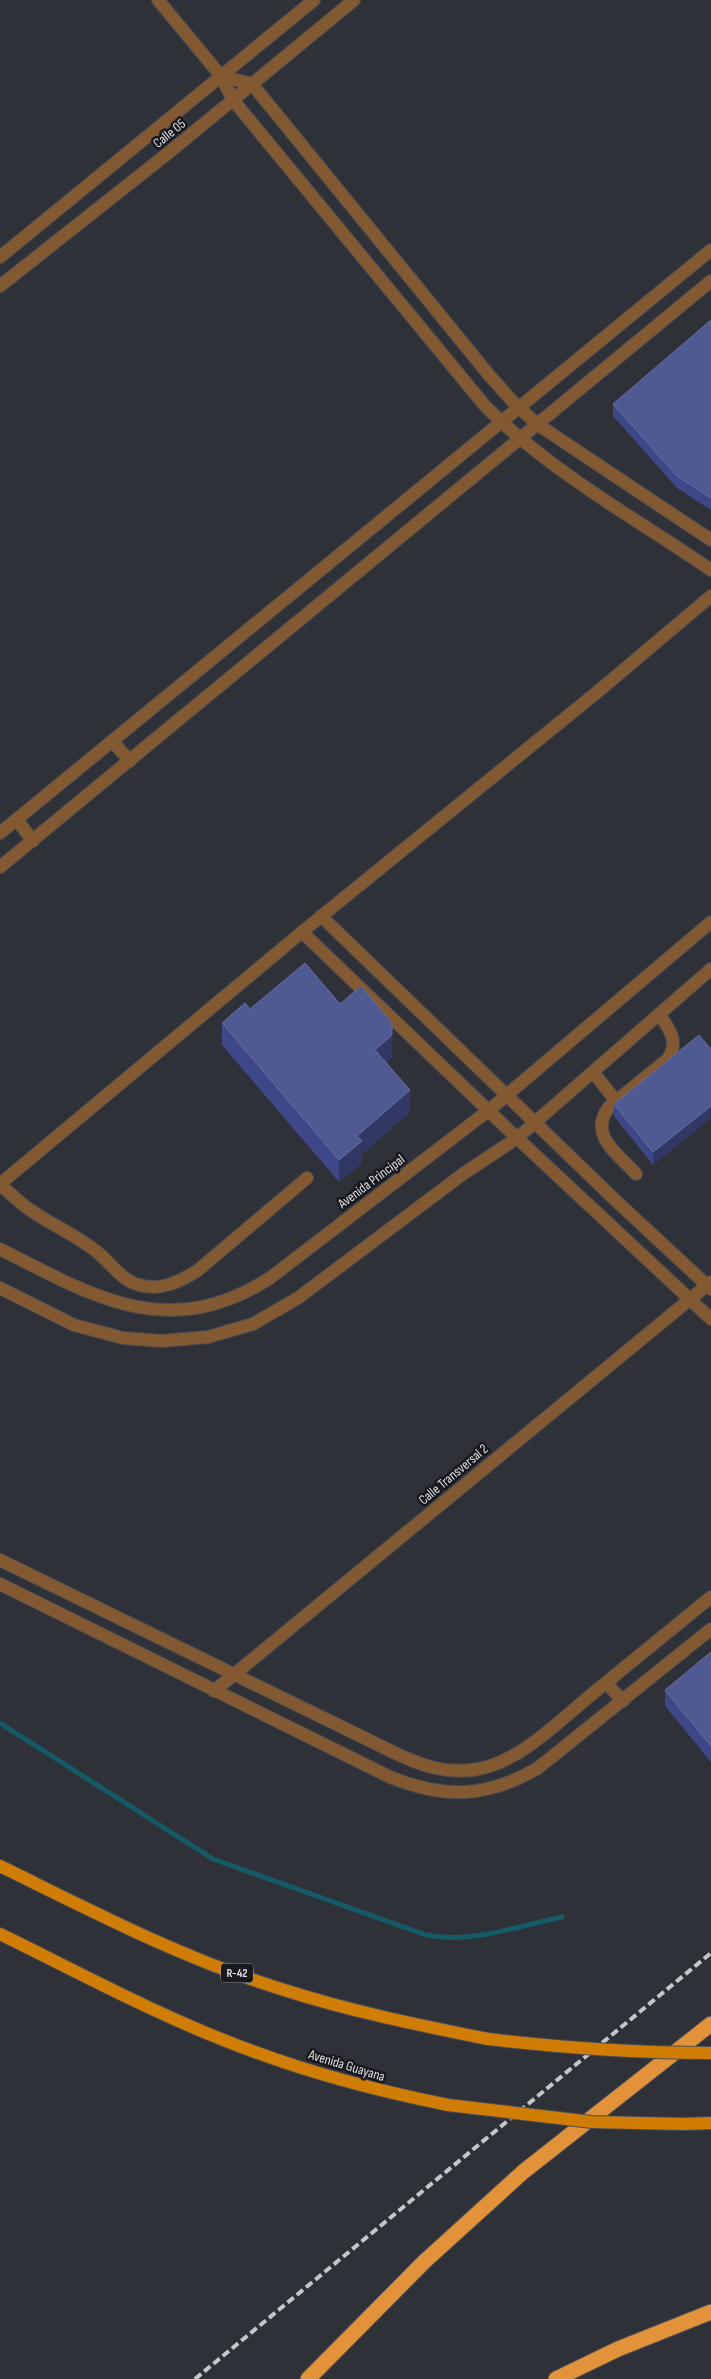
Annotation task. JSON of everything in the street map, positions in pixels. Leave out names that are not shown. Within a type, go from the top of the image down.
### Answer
[{"type":"highway","points":[[308,2379],[426,2261],[523,2172],[711,2024]]},
{"type":"highway","points":[[556,2379],[618,2349],[711,2312]]},
{"type":"main road","name":"R-42","points":[[0,1866],[141,1935],[208,1963],[281,1989],[374,2016],[488,2039],[561,2048],[643,2053],[711,2053]]},
{"type":"main road","name":"Avenida Guayana","points":[[0,1934],[152,2010],[254,2052],[383,2092],[448,2105],[592,2122],[711,2123]]},
{"type":"street","points":[[158,0],[221,76],[233,100],[475,394],[501,422],[519,439],[711,570]]},
{"type":"street","name":"Calle 05","points":[[0,257],[314,0]]},
{"type":"street","name":"Calle 05","points":[[0,286],[233,100],[354,0]]},
{"type":"street","points":[[221,76],[252,84],[489,375],[518,407],[537,424],[711,540]]},
{"type":"street","points":[[0,834],[711,250]]},
{"type":"street","points":[[0,868],[711,281]]},
{"type":"street","points":[[307,1178],[197,1271],[177,1283],[161,1287],[139,1285],[126,1278],[74,1235],[27,1208],[0,1184],[321,916],[711,596]]},
{"type":"street","points":[[112,741],[130,761]]},
{"type":"street","points":[[17,820],[32,841]]},
{"type":"street","points":[[321,916],[533,1122],[710,1285]]},
{"type":"street","name":"Avenida Principal","points":[[0,1249],[74,1287],[115,1303],[173,1310],[213,1305],[242,1294],[270,1278],[488,1111],[711,922]]},
{"type":"street","points":[[302,932],[488,1111],[711,1319]]},
{"type":"street","points":[[0,1288],[74,1326],[106,1335],[162,1341],[208,1338],[231,1332],[274,1314],[463,1174],[517,1138],[533,1122],[711,969]]},
{"type":"street","points":[[636,1174],[603,1137],[600,1127],[602,1116],[616,1101],[668,1059],[673,1050],[675,1042],[672,1033],[659,1014]]},
{"type":"street","points":[[593,1072],[616,1101]]},
{"type":"street","name":"Calle Transversal 2","points":[[214,1692],[690,1299],[710,1285]]},
{"type":"street","points":[[0,1560],[233,1675],[426,1767],[466,1770],[500,1763],[527,1746],[711,1597]]},
{"type":"street","points":[[0,1584],[214,1692],[410,1785],[433,1791],[462,1793],[487,1790],[506,1784],[538,1768],[711,1629]]},
{"type":"street","points":[[606,1682],[623,1701]]},
{"type":"street","points":[[500,1763],[506,1784]]},
{"type":"building","points":[[711,320],[711,498],[677,476],[613,404]]},
{"type":"building","points":[[305,963],[340,1004],[361,986],[392,1023],[392,1035],[375,1050],[410,1090],[357,1136],[362,1141],[339,1160],[222,1023],[245,1003],[250,1009]]},
{"type":"building","points":[[699,1035],[711,1049],[711,1106],[653,1152],[614,1104]]},
{"type":"building","points":[[711,1652],[711,1746],[665,1690]]},
{"type":"waterway","points":[[0,1723],[213,1859],[426,1935],[443,1937],[477,1936],[562,1917]]},
{"type":"railway","points":[[195,2379],[711,1953]]}]
